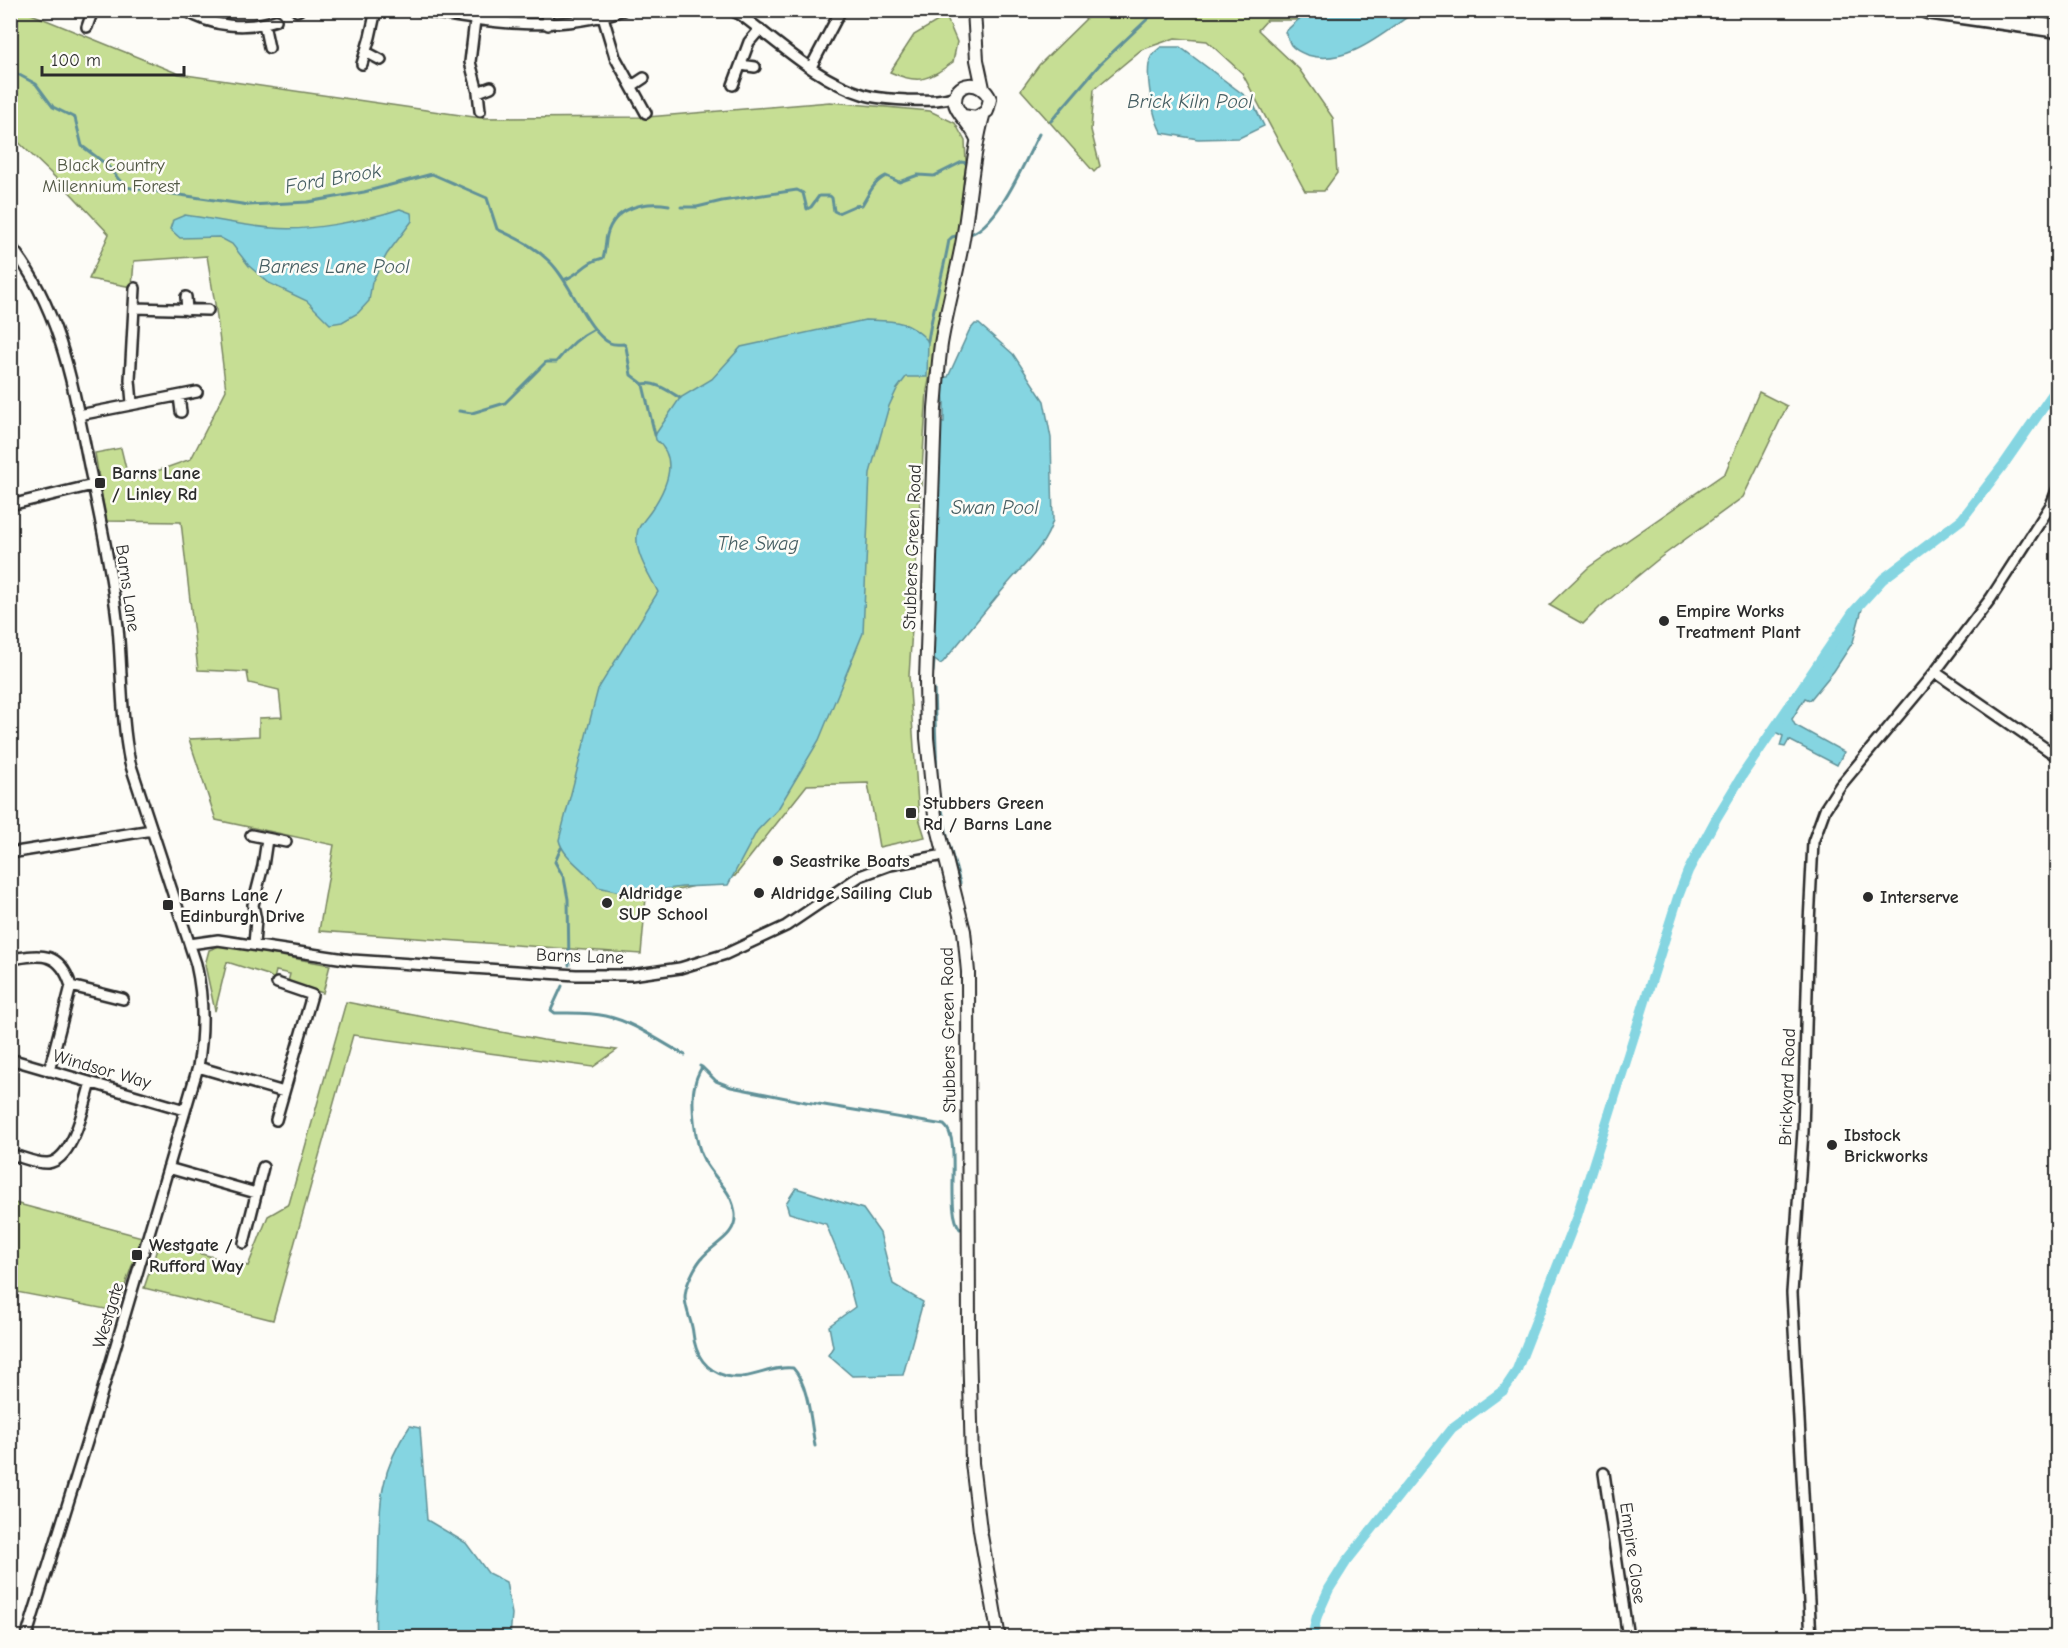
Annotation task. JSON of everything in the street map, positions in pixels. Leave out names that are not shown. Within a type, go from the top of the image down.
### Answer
[{"type":"highway","points":[[1926,10],[2058,29]]},
{"type":"street","points":[[185,10],[196,17],[215,23],[237,26],[264,24],[276,20]]},
{"type":"street","points":[[362,64],[376,10]]},
{"type":"street","points":[[420,10],[475,20],[548,25],[603,17],[623,10]]},
{"type":"street","points":[[546,10],[548,25]]},
{"type":"street","points":[[731,10],[811,68],[865,95],[940,101],[972,84],[983,88]]},
{"type":"street","points":[[811,68],[841,10]]},
{"type":"street","points":[[940,101],[961,114],[976,118],[983,116],[990,105],[990,99],[983,88],[977,60],[974,10]]},
{"type":"street","points":[[87,27],[89,12]]},
{"type":"street","points":[[603,17],[615,57],[646,113]]},
{"type":"street","points":[[475,20],[470,62],[478,92],[480,111]]},
{"type":"street","points":[[264,24],[269,48]]},
{"type":"street","points":[[733,85],[749,42],[760,29]]},
{"type":"street","points":[[366,52],[381,60]]},
{"type":"street","points":[[977,60],[960,91],[956,106],[977,139]]},
{"type":"street","points":[[741,65],[755,67]]},
{"type":"street","points":[[632,86],[644,78]]},
{"type":"street","points":[[478,92],[491,87]]},
{"type":"street","name":"Stubbers Green Road","points":[[983,116],[977,139],[965,230],[940,357],[935,408],[926,681],[927,738],[935,816],[964,931],[968,972],[969,1341],[972,1463],[980,1530],[999,1638]]},
{"type":"street","name":"Barns Lane","points":[[10,245],[24,262],[45,298],[63,349],[79,415],[115,598],[127,750],[196,963]]},
{"type":"street","points":[[132,403],[130,380],[135,288]]},
{"type":"street","points":[[186,297],[187,310]]},
{"type":"street","points":[[134,308],[208,310]]},
{"type":"street","points":[[79,415],[197,392]]},
{"type":"street","points":[[179,396],[180,412]]},
{"type":"street","points":[[10,505],[93,485]]},
{"type":"street","name":"Brickyard Road","points":[[1811,1638],[1792,1293],[1803,1131],[1813,842],[1825,809],[1840,786],[1935,672],[1991,598],[2051,505],[2058,488]]},
{"type":"street","points":[[1935,672],[2058,757]]},
{"type":"street","points":[[10,853],[152,830]]},
{"type":"street","points":[[251,836],[286,842]]},
{"type":"street","points":[[254,944],[256,920],[253,904],[267,839]]},
{"type":"street","name":"Barns Lane","points":[[190,944],[218,940],[352,960],[576,975],[631,975],[657,972],[703,962],[767,936],[802,917],[860,876],[876,869],[944,855]]},
{"type":"street","points":[[10,959],[48,956],[61,963],[67,972],[71,986],[49,1071]]},
{"type":"street","name":"Westgate","points":[[26,1638],[95,1416],[198,1067],[203,1014],[196,963]]},
{"type":"street","points":[[276,1120],[312,995],[277,983]]},
{"type":"street","points":[[71,986],[123,998]]},
{"type":"street","name":"Windsor Way","points":[[10,1059],[185,1110]]},
{"type":"street","points":[[198,1067],[284,1092]]},
{"type":"street","points":[[10,1154],[50,1163],[62,1157],[70,1146],[91,1083]]},
{"type":"street","points":[[244,1243],[263,1167]]},
{"type":"street","points":[[168,1168],[256,1193]]},
{"type":"street","name":"Empire Close","points":[[1604,1473],[1628,1638]]},
{"type":"green space","name":"Black Country Millennium Forest","points":[[11,10],[24,11],[179,74],[481,118],[647,117],[830,102],[930,111],[955,123],[965,141],[966,163],[957,242],[927,390],[909,676],[919,818],[925,837],[879,847],[868,783],[807,785],[735,876],[646,898],[641,954],[319,931],[334,845],[216,820],[189,739],[259,736],[259,718],[282,717],[279,690],[249,683],[247,672],[198,670],[181,522],[106,521],[95,453],[121,448],[129,481],[191,459],[226,390],[207,256],[134,261],[132,287],[89,279],[109,234],[11,135]]},
{"type":"green space","points":[[1094,11],[1321,11],[1298,20],[1267,20],[1258,30],[1299,69],[1333,118],[1337,173],[1324,191],[1305,191],[1242,73],[1207,41],[1175,38],[1141,50],[1094,89],[1091,130],[1100,166],[1094,172],[1021,90],[1039,65]]},
{"type":"green space","points":[[946,16],[957,42],[953,62],[923,79],[909,78],[890,72],[914,35]]},
{"type":"green space","points":[[1759,392],[1787,406],[1743,497],[1661,557],[1600,607],[1583,624],[1549,605],[1589,567],[1725,473]]},
{"type":"green space","points":[[222,945],[330,965],[323,993],[288,982],[290,974],[276,971],[274,979],[227,962],[215,1011],[205,965],[209,950]]},
{"type":"green space","points":[[346,1002],[543,1040],[617,1050],[593,1067],[353,1035],[273,1320],[144,1288],[159,1243],[248,1266],[268,1216],[289,1204]]},
{"type":"green space","points":[[11,1202],[142,1237],[116,1311],[11,1291]]},
{"type":"water","points":[[1321,10],[1416,11],[1351,52],[1337,56],[1307,55],[1291,45],[1285,32],[1298,20]]},
{"type":"water","name":"Brick Kiln Pool","points":[[1161,47],[1180,47],[1252,101],[1264,126],[1239,138],[1198,139],[1162,133],[1153,107],[1148,73],[1151,57]]},
{"type":"water","name":"Barnes Lane Pool","points":[[400,209],[411,213],[412,221],[387,254],[372,282],[369,301],[358,313],[342,322],[330,324],[307,301],[269,283],[249,266],[232,244],[219,237],[180,238],[170,229],[173,220],[185,215],[250,226],[286,229],[337,224]]},
{"type":"water","name":"The Swag","points":[[865,320],[900,323],[921,334],[928,341],[927,377],[906,377],[889,406],[870,473],[863,633],[819,740],[778,809],[757,831],[728,885],[682,887],[639,893],[598,887],[565,853],[559,840],[598,689],[658,592],[637,546],[638,530],[657,502],[668,474],[667,456],[655,435],[680,398],[712,379],[741,347]]},
{"type":"water","name":"Swan Pool","points":[[975,324],[979,324],[1013,354],[1044,401],[1051,438],[1053,520],[1045,539],[1033,556],[940,664],[932,658],[941,422],[944,422],[942,377],[948,377],[969,331]]},
{"type":"water","points":[[1865,598],[1853,642],[1834,671],[1810,700],[1805,698],[1792,719],[1795,725],[1844,752],[1837,765],[1789,740],[1785,747],[1780,746],[1783,736],[1773,731]]},
{"type":"water","points":[[796,1188],[863,1209],[880,1233],[893,1284],[923,1302],[903,1375],[852,1376],[828,1355],[833,1347],[829,1326],[855,1307],[846,1273],[826,1224],[789,1213],[786,1203]]},
{"type":"water","points":[[410,1426],[420,1428],[427,1520],[466,1543],[488,1573],[506,1582],[512,1614],[510,1637],[376,1637],[375,1613],[382,1496],[391,1462]]},
{"type":"waterway","name":"Ford Brook","points":[[1051,121],[1100,64],[1157,10]]},
{"type":"waterway","name":"Ford Brook","points":[[10,70],[36,84],[53,107],[75,118],[82,146],[107,165],[125,187],[249,205],[308,202],[364,192],[432,174],[487,198],[497,229],[543,256],[557,270],[586,317],[602,337],[612,344],[624,344],[631,375],[643,384],[657,386],[680,398]]},
{"type":"waterway","name":"Ford Brook","points":[[967,235],[978,230],[999,208],[1039,134]]},
{"type":"waterway","name":"Ford Brook","points":[[681,207],[697,207],[797,190],[803,193],[807,209],[819,196],[830,196],[834,211],[838,213],[862,205],[875,184],[886,176],[899,182],[918,175],[934,176],[962,162],[966,163]]},
{"type":"waterway","name":"Ford Brook","points":[[566,279],[591,262],[603,258],[607,235],[616,218],[623,212],[641,205],[669,205]]},
{"type":"waterway","points":[[928,341],[949,240],[960,235]]},
{"type":"waterway","points":[[459,411],[472,413],[505,403],[546,362],[556,362],[573,343],[594,329]]},
{"type":"waterway","points":[[643,385],[655,435]]},
{"type":"waterway","points":[[1312,1638],[1317,1616],[1329,1589],[1346,1562],[1452,1428],[1504,1390],[1516,1372],[1577,1216],[1678,897],[1688,871],[1717,817],[1743,774],[1854,611],[1883,579],[1962,519],[2004,464],[2058,386]]},
{"type":"waterway","points":[[933,672],[934,661]]},
{"type":"waterway","points":[[934,689],[937,777]]},
{"type":"waterway","points":[[939,794],[948,841],[960,883]]},
{"type":"waterway","points":[[561,848],[555,862],[564,878],[568,899],[569,965]]},
{"type":"waterway","points":[[562,986],[551,1010],[555,1013],[593,1014],[616,1019],[685,1055]]},
{"type":"waterway","points":[[700,1066],[702,1067],[695,1082],[693,1101],[698,1144],[708,1167],[731,1199],[735,1222],[723,1240],[701,1259],[687,1288],[685,1302],[696,1348],[706,1365],[726,1376],[743,1377],[776,1369],[793,1368],[806,1394],[815,1446]]},
{"type":"waterway","points":[[702,1067],[716,1081],[731,1087],[944,1125],[952,1144],[953,1206],[955,1219],[960,1229]]},
{"type":"place","name":"Barns Lane / Linley Rd","points":[[100,483]]},
{"type":"place","name":"Empire Works Treatment Plant","points":[[1664,621]]},
{"type":"place","name":"Stubbers Green Rd / Barns Lane","points":[[911,813]]},
{"type":"place","name":"Seastrike Boats","points":[[778,861]]},
{"type":"place","name":"Aldridge Sailing Club","points":[[759,893]]},
{"type":"place","name":"Interserve","points":[[1868,897]]},
{"type":"place","name":"Aldridge SUP School","points":[[607,903]]},
{"type":"place","name":"Barns Lane / Edinburgh Drive","points":[[168,905]]},
{"type":"place","name":"Ibstock Brickworks","points":[[1832,1145]]},
{"type":"place","name":"Westgate / Rufford Way","points":[[137,1255]]}]
